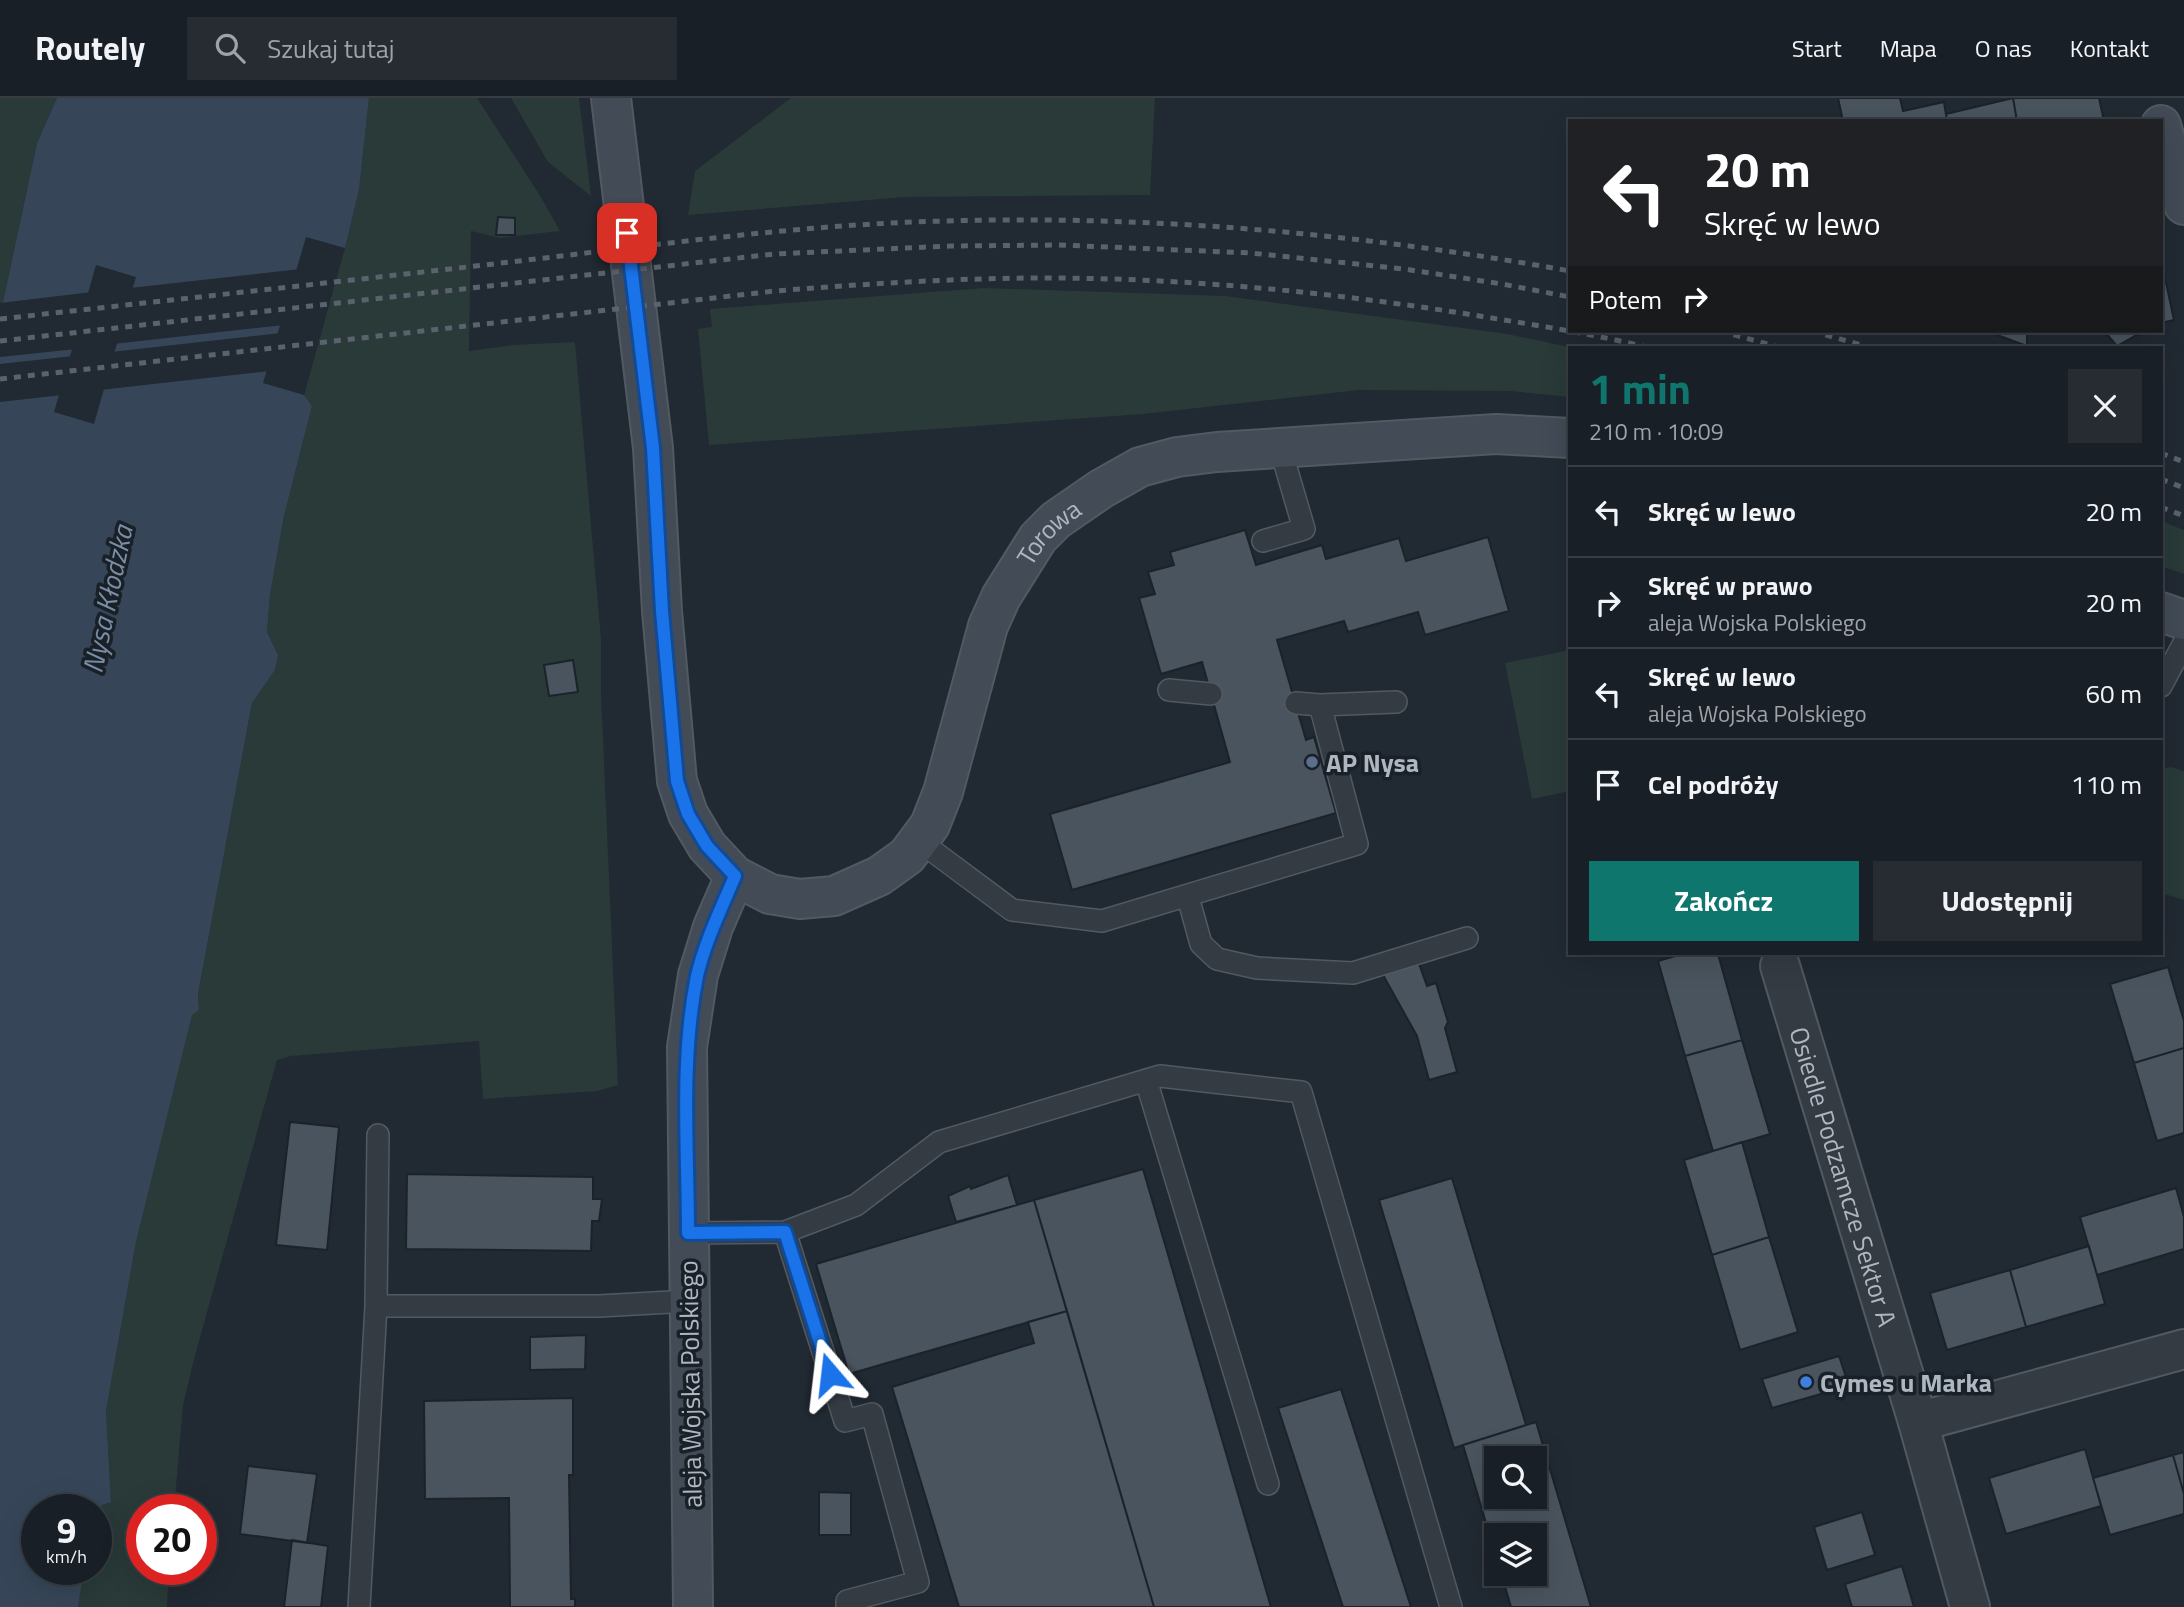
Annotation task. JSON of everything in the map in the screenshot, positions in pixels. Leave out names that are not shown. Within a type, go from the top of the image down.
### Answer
[{"type":"street","points":[[611,98],[653,448],[662,611],[677,781],[688,814],[707,846],[735,876]]},
{"type":"street","points":[[2154,98],[2160,119]]},
{"type":"street","points":[[2163,130],[2184,205]]},
{"type":"street","name":"Torowa","points":[[735,876],[770,894],[800,900],[834,896],[879,876],[907,856],[930,825],[943,792],[988,626],[1000,597],[1038,538],[1056,520],[1101,489],[1140,467],[1177,457],[1280,447],[1496,434],[1568,444]]},
{"type":"street","points":[[2163,613],[2184,620]]},
{"type":"street","name":"aleja Wojska Polskiego","points":[[693,1607],[687,1047],[698,975],[713,928],[735,876]]},
{"type":"street","name":"Osiedle Podzamcze Sektor A","points":[[1778,960],[1918,1422],[1970,1607]]},
{"type":"street","points":[[1918,1422],[2184,1349]]},
{"type":"lane","points":[[1263,541],[1304,529],[1280,447]]},
{"type":"lane","points":[[2163,682],[2184,642]]},
{"type":"lane","points":[[1169,690],[1211,694]]},
{"type":"lane","points":[[1296,703],[1320,705],[1396,702]]},
{"type":"lane","points":[[918,840],[1012,910],[1102,921],[1357,844],[1320,705]]},
{"type":"lane","points":[[1188,897],[1201,944],[1217,959],[1257,968],[1353,973],[1467,938]]},
{"type":"lane","points":[[688,1233],[785,1232],[856,1205],[939,1142],[1160,1076],[1301,1091],[1451,1607]]},
{"type":"lane","points":[[1146,1080],[1268,1484]]},
{"type":"lane","points":[[359,1607],[376,1306],[378,1135]]},
{"type":"lane","points":[[785,1232],[845,1421],[872,1413],[918,1582],[847,1601],[847,1607]]},
{"type":"lane","points":[[376,1306],[599,1306],[689,1301]]},
{"type":"shaded area","points":[[0,98],[57,98],[37,143],[0,316]]},
{"type":"shaded area","points":[[369,98],[477,98],[560,231],[500,238],[471,231],[469,351],[513,345],[575,342],[601,639],[618,1085],[597,1091],[483,1099],[479,1041],[291,1056],[277,1060],[183,1405],[175,1494],[126,1494],[126,1585],[168,1585],[167,1607],[78,1607],[82,1585],[112,1585],[112,1494],[106,1411],[136,1242],[192,1014],[199,1010],[198,994],[252,703],[275,670],[278,655],[267,632],[270,595],[284,516],[312,406],[304,395],[359,190]]},
{"type":"shaded area","points":[[511,98],[579,98],[591,196],[548,162]]},
{"type":"shaded area","points":[[791,98],[1155,98],[1150,195],[905,197],[688,215],[695,171]]},
{"type":"shaded area","points":[[984,288],[1225,296],[1507,334],[1568,347],[1568,397],[1510,391],[1359,390],[1143,414],[709,445],[698,329],[712,327],[710,309]]},
{"type":"shaded area","points":[[2163,522],[2184,530],[2184,574],[2163,567]]},
{"type":"shaded area","points":[[1568,650],[1568,791],[1532,799],[1505,663]]},
{"type":"shaded area","points":[[2171,767],[2184,771],[2184,900],[2163,894],[2163,769]]},
{"type":"water","name":"Nysa Kłodzka","points":[[57,98],[369,98],[359,190],[345,248],[306,237],[263,383],[304,395],[312,406],[284,516],[270,595],[267,632],[278,655],[275,670],[252,703],[198,994],[199,1010],[192,1015],[136,1242],[106,1411],[111,1494],[21,1494],[21,1585],[82,1585],[78,1607],[0,1607],[0,316],[37,143]],"holes":[[[96,265],[136,277],[94,424],[54,412]]]},
{"type":"pier","points":[[300,269],[284,325],[113,344],[130,288]]},
{"type":"pier","points":[[92,292],[76,349],[0,357],[0,303]]},
{"type":"pier","points":[[281,333],[270,371],[100,390],[111,352]]},
{"type":"pier","points":[[73,356],[62,395],[0,402],[0,364]]},
{"type":"building","points":[[1838,98],[1900,98],[1903,111],[1944,102],[1947,119],[1843,119]]},
{"type":"building","points":[[2013,98],[2099,98],[2104,119],[2017,119]]},
{"type":"building","points":[[2013,98],[2017,119],[1947,119],[1946,114]]},
{"type":"building","points":[[498,217],[515,218],[515,235],[496,235]]},
{"type":"building","points":[[2163,269],[2174,320],[2163,323]]},
{"type":"building","points":[[1991,333],[2027,333],[2027,346]]},
{"type":"building","points":[[2106,333],[2143,333],[2135,336],[2117,346]]},
{"type":"building","points":[[1245,530],[1256,565],[1322,545],[1326,559],[1399,538],[1406,561],[1488,537],[1509,611],[1425,635],[1418,612],[1348,632],[1344,621],[1277,640],[1306,740],[1314,737],[1336,813],[1072,890],[1050,814],[1230,762],[1202,662],[1161,674],[1139,598],[1155,594],[1148,572],[1174,565],[1170,552]]},
{"type":"building","points":[[573,660],[578,692],[549,696],[544,665]]},
{"type":"building","points":[[1679,955],[1718,955],[1742,1040],[1685,1056],[1658,961]]},
{"type":"building","points":[[1418,961],[1427,986],[1436,983],[1448,1022],[1445,1028],[1457,1072],[1429,1080],[1417,1036],[1383,975],[1388,970]]},
{"type":"building","points":[[2168,967],[2184,1021],[2184,1048],[2134,1063],[2110,984]]},
{"type":"building","points":[[1742,1040],[1770,1134],[1713,1151],[1685,1056]]},
{"type":"building","points":[[2184,1048],[2184,1133],[2157,1141],[2134,1063]]},
{"type":"building","points":[[290,1122],[339,1127],[327,1250],[276,1245]]},
{"type":"building","points":[[1742,1142],[1769,1237],[1712,1255],[1684,1160]]},
{"type":"building","points":[[1143,1169],[1271,1607],[1154,1607],[1034,1200]]},
{"type":"building","points":[[407,1174],[593,1177],[593,1199],[602,1199],[599,1221],[592,1221],[591,1251],[406,1249]]},
{"type":"building","points":[[1008,1175],[1017,1205],[956,1222],[948,1196],[970,1186],[971,1189]]},
{"type":"building","points":[[1452,1178],[1526,1425],[1454,1448],[1379,1200]]},
{"type":"building","points":[[2176,1188],[2184,1217],[2184,1249],[2097,1275],[2080,1217]]},
{"type":"building","points":[[1034,1200],[1067,1311],[849,1374],[816,1264]]},
{"type":"building","points":[[1769,1237],[1798,1332],[1740,1350],[1712,1255]]},
{"type":"building","points":[[2089,1246],[2105,1304],[2026,1327],[2010,1270]]},
{"type":"building","points":[[2010,1270],[2026,1327],[1947,1350],[1930,1293]]},
{"type":"building","points":[[1067,1311],[1154,1607],[959,1607],[892,1387],[1034,1343],[1028,1322]]},
{"type":"building","points":[[586,1335],[585,1369],[530,1370],[530,1337]]},
{"type":"building","name":"Cymes u Marka","points":[[1839,1356],[1849,1386],[1772,1408],[1762,1379]]},
{"type":"building","points":[[1341,1389],[1411,1607],[1343,1607],[1278,1408]]},
{"type":"building","points":[[573,1398],[573,1475],[569,1475],[571,1599],[575,1599],[575,1607],[510,1607],[509,1498],[425,1499],[424,1401]]},
{"type":"building","points":[[1536,1422],[1543,1446],[1484,1446],[1484,1509],[1547,1509],[1547,1459],[1591,1607],[1511,1607],[1505,1586],[1547,1586],[1547,1523],[1486,1523],[1463,1445]]},
{"type":"building","points":[[2085,1449],[2101,1506],[2006,1534],[1989,1478]]},
{"type":"building","points":[[2184,1452],[2184,1494],[2173,1455]]},
{"type":"building","points":[[2173,1455],[2184,1494],[2184,1514],[2110,1535],[2093,1478]]},
{"type":"building","points":[[248,1466],[317,1474],[307,1543],[240,1534]]},
{"type":"building","points":[[819,1492],[851,1493],[851,1535],[819,1535]]},
{"type":"building","points":[[1862,1512],[1875,1555],[1827,1570],[1814,1527]]},
{"type":"building","points":[[292,1540],[328,1546],[321,1607],[284,1607]]},
{"type":"building","points":[[1902,1566],[1914,1607],[1852,1607],[1845,1584]]},
{"type":"railway","points":[[0,319],[741,235],[946,221],[1103,221],[1260,230],[1415,247],[1568,271]]},
{"type":"railway","points":[[0,341],[774,254],[950,246],[1059,245],[1251,253],[1404,269],[1568,297]]},
{"type":"railway","points":[[0,379],[775,291],[1011,278],[1151,281],[1310,293],[1415,306],[1568,331]]},
{"type":"railway","points":[[1582,333],[1641,346]]},
{"type":"railway","points":[[1727,333],[1775,346]]},
{"type":"railway","points":[[1819,333],[1865,346]]},
{"type":"railway","points":[[2163,454],[2184,462]]},
{"type":"railway","points":[[2163,480],[2184,488]]},
{"type":"railway","points":[[2163,508],[2184,516]]},
{"type":"place","name":"AP Nysa","points":[[1312,762]]},
{"type":"place","name":"Cymes u Marka","points":[[1806,1382]]},
{"type":"route","points":[[627,233],[653,448],[662,611],[677,781],[688,814],[707,846],[735,876],[713,928],[698,975],[687,1047],[688,1233],[785,1232],[830,1374]]}]
